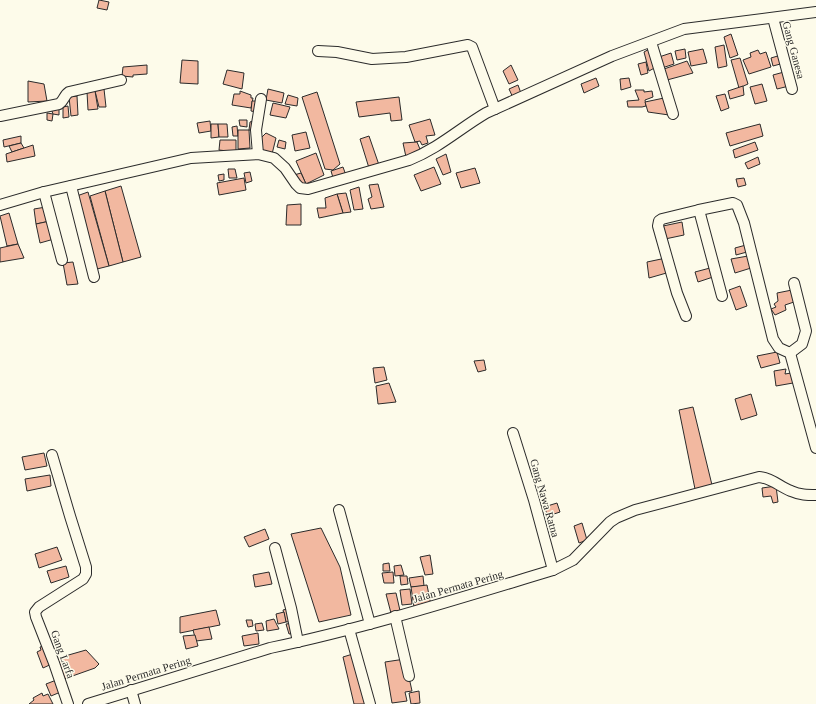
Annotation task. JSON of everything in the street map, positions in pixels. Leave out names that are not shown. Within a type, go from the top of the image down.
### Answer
[{"type":"street","points":[[0,205],[44,192],[192,158],[258,154],[274,158],[285,168],[300,188],[308,189],[409,160],[427,152],[449,139],[470,122],[495,109],[612,56],[684,29],[816,12]]},
{"type":"street","name":"Gang Ganesa","points":[[773,18],[792,89]]},
{"type":"street","points":[[651,42],[673,114]]},
{"type":"street","points":[[318,51],[337,52],[372,59],[406,57],[468,45],[472,47],[495,109]]},
{"type":"street","points":[[0,116],[59,104],[69,92],[121,80]]},
{"type":"street","points":[[258,154],[256,130],[261,99]]},
{"type":"street","points":[[71,186],[94,277]]},
{"type":"street","points":[[44,192],[62,260]]},
{"type":"street","points":[[686,316],[677,293],[658,226],[660,221],[662,219],[733,203],[737,205],[744,223],[773,339],[779,348],[790,354],[816,448]]},
{"type":"street","points":[[699,210],[722,296]]},
{"type":"street","points":[[790,354],[802,344],[806,331],[794,283]]},
{"type":"street","name":"Gang Nawa Ratna","points":[[513,433],[534,500],[553,570]]},
{"type":"street","name":"Gang Larfa","points":[[52,454],[86,567],[86,574],[83,579],[39,607],[35,613],[68,704]]},
{"type":"street","name":"Jalan Permata Pering","points":[[88,704],[270,648],[370,624],[553,570],[573,560],[610,522],[635,510],[759,477],[769,479],[790,491],[803,495],[816,495]]},
{"type":"street","points":[[339,510],[370,624]]},
{"type":"street","points":[[275,548],[291,608],[298,642]]},
{"type":"street","points":[[395,616],[409,676]]},
{"type":"street","points":[[350,629],[370,704]]},
{"type":"street","points":[[131,690],[135,704]]},
{"type":"building","points":[[99,0],[109,2],[107,10],[97,8]]},
{"type":"building","points":[[731,34],[738,55],[730,58],[724,37]]},
{"type":"building","points":[[724,45],[727,66],[718,68],[715,47]]},
{"type":"building","points":[[651,48],[658,66],[649,71],[644,52]]},
{"type":"building","points":[[685,49],[686,58],[677,60],[675,51]]},
{"type":"building","points":[[703,49],[707,63],[691,66],[688,52]]},
{"type":"building","points":[[758,50],[760,54],[766,52],[771,67],[749,74],[743,60],[751,57],[750,53]]},
{"type":"building","points":[[671,53],[674,64],[662,68],[659,57]]},
{"type":"building","points":[[781,55],[784,63],[773,66],[771,58]]},
{"type":"building","points":[[740,58],[748,84],[739,88],[731,60]]},
{"type":"building","points":[[182,60],[198,61],[198,84],[180,83]]},
{"type":"building","points":[[687,61],[693,73],[667,80],[664,69]]},
{"type":"building","points":[[646,62],[648,73],[641,75],[638,64]]},
{"type":"building","points":[[147,65],[147,74],[133,75],[133,77],[122,76],[123,67]]},
{"type":"building","points":[[511,65],[518,80],[509,84],[503,71]]},
{"type":"building","points":[[227,70],[244,73],[242,89],[223,84]]},
{"type":"building","points":[[784,72],[789,86],[777,89],[773,75]]},
{"type":"building","points":[[596,78],[599,86],[584,93],[581,84]]},
{"type":"building","points":[[629,78],[631,87],[621,90],[620,79]]},
{"type":"building","points":[[28,81],[44,84],[47,101],[28,102]]},
{"type":"building","points":[[762,84],[767,101],[755,104],[750,87]]},
{"type":"building","points":[[518,85],[522,96],[514,100],[509,89]]},
{"type":"building","points":[[743,86],[744,95],[730,99],[728,91]]},
{"type":"building","points":[[104,89],[106,107],[99,107],[95,91]]},
{"type":"building","points":[[268,89],[284,93],[282,103],[266,100]]},
{"type":"building","points":[[635,90],[644,90],[644,92],[652,91],[653,97],[645,100],[646,106],[628,107],[627,101],[639,100]]},
{"type":"building","points":[[95,91],[98,109],[88,110],[87,92]]},
{"type":"building","points":[[240,91],[251,95],[251,98],[253,98],[251,108],[232,105],[234,94],[240,94]]},
{"type":"building","points":[[317,92],[340,164],[333,170],[325,169],[302,97]]},
{"type":"building","points":[[725,94],[729,108],[721,111],[716,96]]},
{"type":"building","points":[[288,95],[298,98],[297,106],[285,104]]},
{"type":"building","points":[[77,96],[78,115],[71,116],[69,97]]},
{"type":"building","points":[[399,97],[402,120],[391,121],[390,113],[359,117],[356,102]]},
{"type":"building","points":[[664,98],[669,115],[648,112],[645,102]]},
{"type":"building","points":[[252,101],[257,101],[256,112],[251,111]]},
{"type":"building","points":[[273,103],[290,107],[286,118],[270,115]]},
{"type":"building","points":[[59,104],[59,115],[53,114],[50,106]]},
{"type":"building","points":[[68,106],[69,117],[63,118],[63,107]]},
{"type":"building","points":[[47,113],[53,114],[52,121],[47,120]]},
{"type":"building","points":[[430,119],[435,135],[426,136],[428,143],[422,145],[420,141],[415,142],[409,125]]},
{"type":"building","points":[[239,120],[247,120],[247,127],[240,126]]},
{"type":"building","points":[[255,120],[255,131],[249,130],[250,122]]},
{"type":"building","points":[[210,121],[211,131],[199,133],[197,123]]},
{"type":"building","points":[[211,124],[218,124],[219,137],[211,138]]},
{"type":"building","points":[[218,124],[227,124],[228,137],[219,137]]},
{"type":"building","points":[[760,124],[763,136],[730,146],[726,133]]},
{"type":"building","points":[[237,126],[238,136],[233,136],[232,127]]},
{"type":"building","points":[[238,130],[249,130],[250,148],[238,149]]},
{"type":"building","points":[[306,132],[310,148],[295,151],[292,135]]},
{"type":"building","points":[[266,133],[276,138],[272,154],[259,150],[260,139]]},
{"type":"building","points":[[21,136],[21,143],[4,147],[3,140]]},
{"type":"building","points":[[369,136],[379,165],[369,168],[360,139]]},
{"type":"building","points":[[220,140],[236,140],[236,152],[219,150]]},
{"type":"building","points":[[279,140],[286,142],[285,149],[277,147]]},
{"type":"building","points":[[417,142],[422,154],[406,157],[403,143]]},
{"type":"building","points":[[755,142],[758,150],[735,158],[733,150]]},
{"type":"building","points":[[21,143],[24,148],[12,152],[9,146]]},
{"type":"building","points":[[33,145],[35,156],[7,162],[6,154]]},
{"type":"building","points":[[316,153],[324,175],[306,184],[296,161]]},
{"type":"building","points":[[446,154],[451,172],[443,175],[436,159]]},
{"type":"building","points":[[758,157],[760,164],[748,169],[745,163]]},
{"type":"building","points":[[343,167],[347,178],[334,181],[331,171]]},
{"type":"building","points":[[434,167],[441,184],[421,191],[414,175]]},
{"type":"building","points":[[475,168],[480,183],[461,188],[456,173]]},
{"type":"building","points":[[228,169],[235,169],[237,178],[229,178]]},
{"type":"building","points":[[250,172],[252,181],[246,183],[244,173]]},
{"type":"building","points":[[301,173],[306,184],[300,186],[294,175]]},
{"type":"building","points":[[224,174],[224,180],[219,181],[218,175]]},
{"type":"building","points":[[244,178],[246,190],[219,195],[217,183]]},
{"type":"building","points":[[744,178],[746,185],[738,187],[736,179]]},
{"type":"building","points":[[378,184],[384,207],[371,209],[368,199],[372,197],[369,185]]},
{"type":"building","points":[[121,186],[141,257],[123,262],[105,191]]},
{"type":"building","points":[[359,187],[363,209],[354,210],[350,190]]},
{"type":"building","points":[[105,191],[123,262],[109,266],[90,196]]},
{"type":"building","points":[[88,192],[109,266],[93,270],[74,197]]},
{"type":"building","points":[[346,193],[351,212],[343,213],[337,194]]},
{"type":"building","points":[[337,194],[343,213],[319,218],[317,208],[326,208],[325,198]]},
{"type":"building","points":[[301,204],[301,225],[286,225],[287,205]]},
{"type":"building","points":[[46,207],[50,221],[36,224],[34,209]]},
{"type":"building","points":[[9,213],[18,244],[7,246],[0,216]]},
{"type":"building","points":[[50,221],[54,239],[40,243],[36,224]]},
{"type":"building","points":[[682,222],[684,235],[665,239],[663,226]]},
{"type":"building","points":[[18,244],[24,258],[0,262],[0,248]]},
{"type":"building","points":[[746,245],[747,252],[736,255],[735,248]]},
{"type":"building","points":[[748,256],[751,268],[735,273],[731,259]]},
{"type":"building","points":[[666,258],[670,272],[649,278],[647,262]]},
{"type":"building","points":[[73,262],[78,284],[67,285],[63,263]]},
{"type":"building","points":[[710,268],[713,277],[698,282],[695,272]]},
{"type":"building","points":[[740,286],[747,306],[736,310],[729,290]]},
{"type":"building","points":[[792,290],[794,302],[785,305],[786,310],[775,315],[771,309],[776,307],[774,304],[778,301],[777,293]]},
{"type":"building","points":[[777,352],[780,363],[761,368],[757,356]]},
{"type":"building","points":[[484,360],[486,370],[478,372],[474,361]]},
{"type":"building","points":[[384,367],[387,380],[375,383],[373,368]]},
{"type":"building","points":[[786,369],[785,374],[791,373],[793,383],[776,386],[774,371]]},
{"type":"building","points":[[389,383],[396,402],[378,404],[376,386]]},
{"type":"building","points":[[751,394],[757,415],[741,420],[735,399]]},
{"type":"building","points":[[693,407],[712,485],[695,489],[679,410]]},
{"type":"building","points":[[44,453],[47,466],[25,470],[22,457]]},
{"type":"building","points":[[50,475],[51,486],[27,491],[25,479]]},
{"type":"building","points":[[776,486],[778,502],[773,503],[771,496],[763,497],[762,488]]},
{"type":"building","points":[[557,503],[560,512],[548,516],[544,507]]},
{"type":"building","points":[[582,523],[587,540],[579,543],[574,526]]},
{"type":"building","points":[[321,528],[340,567],[351,615],[319,622],[291,534]]},
{"type":"building","points":[[265,529],[269,539],[249,547],[244,537]]},
{"type":"building","points":[[57,547],[62,560],[39,568],[35,554]]},
{"type":"building","points":[[430,555],[433,574],[425,575],[420,557]]},
{"type":"building","points":[[389,563],[390,571],[383,571],[383,564]]},
{"type":"building","points":[[401,565],[404,575],[395,576],[394,566]]},
{"type":"building","points":[[66,566],[69,577],[51,583],[47,571]]},
{"type":"building","points":[[269,572],[272,584],[255,587],[253,575]]},
{"type":"building","points":[[393,572],[394,583],[384,583],[382,573]]},
{"type":"building","points":[[400,576],[407,576],[408,584],[401,585]]},
{"type":"building","points":[[423,576],[424,586],[411,587],[409,578]]},
{"type":"building","points":[[427,585],[431,605],[414,607],[411,587]]},
{"type":"building","points":[[410,589],[412,604],[402,605],[400,590]]},
{"type":"building","points":[[396,593],[401,615],[392,617],[386,594]]},
{"type":"building","points":[[291,608],[294,621],[286,622],[283,610]]},
{"type":"building","points":[[216,610],[220,625],[180,633],[180,617]]},
{"type":"building","points":[[284,612],[286,622],[278,624],[276,614]]},
{"type":"building","points":[[274,619],[279,629],[267,631],[266,621]]},
{"type":"building","points":[[246,620],[252,620],[253,626],[248,627]]},
{"type":"building","points":[[262,623],[264,630],[256,631],[255,624]]},
{"type":"building","points":[[294,623],[296,633],[289,634],[286,624]]},
{"type":"building","points":[[209,627],[212,639],[196,641],[193,630]]},
{"type":"building","points":[[258,633],[259,644],[244,646],[242,636]]},
{"type":"building","points":[[195,635],[198,646],[186,649],[183,636]]},
{"type":"building","points":[[47,645],[54,663],[43,668],[37,652],[41,650],[40,647]]},
{"type":"building","points":[[86,650],[99,664],[95,668],[64,679],[58,658]]},
{"type":"building","points":[[356,653],[370,704],[354,704],[343,657]]},
{"type":"building","points":[[405,659],[412,691],[405,692],[407,701],[392,703],[385,662]]},
{"type":"building","points":[[59,679],[63,691],[51,696],[46,684]]},
{"type":"building","points":[[419,691],[420,703],[411,704],[409,693]]},
{"type":"building","points":[[42,693],[43,696],[48,694],[53,704],[29,704],[34,700],[33,698]]}]
